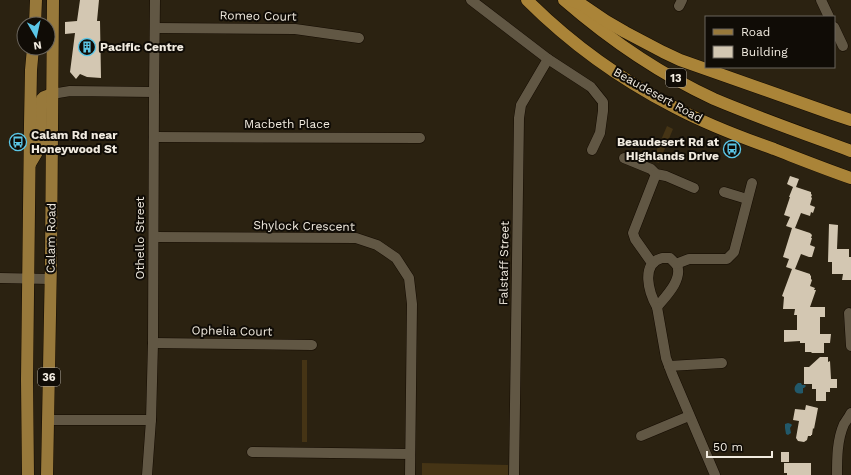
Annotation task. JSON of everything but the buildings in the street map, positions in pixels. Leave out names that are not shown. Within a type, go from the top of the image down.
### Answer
[{"type":"highway","name":"Beaudesert Road","points":[[527,0],[567,37],[597,60],[674,107],[737,135],[851,178]]},
{"type":"highway","name":"Beaudesert Road","points":[[564,0],[588,21],[638,56],[695,89],[740,109],[851,151]]},
{"type":"highway","points":[[569,0],[581,4],[625,32],[680,60],[851,120]]},
{"type":"main road","points":[[35,16],[36,0]]},
{"type":"main road","name":"Calam Road","points":[[47,475],[54,0]]},
{"type":"main road","name":"Calam Road","points":[[28,475],[27,380],[30,81],[32,56]]},
{"type":"main road","points":[[30,165],[40,148],[41,101],[44,97],[52,94]]},
{"type":"street","name":"Othello Street","points":[[147,475],[151,420],[153,343],[155,0]]},
{"type":"street","points":[[471,0],[548,59],[591,87],[603,102],[600,134],[592,150]]},
{"type":"street","points":[[821,0],[829,16]]},
{"type":"street","name":"Romeo Court","points":[[155,28],[295,28],[359,38]]},
{"type":"street","points":[[835,29],[843,46]]},
{"type":"street","name":"Falstaff Street","points":[[514,475],[519,118],[521,105],[548,59]]},
{"type":"street","points":[[52,94],[70,90],[154,92]]},
{"type":"street","name":"Macbeth Place","points":[[154,137],[420,138]]},
{"type":"street","points":[[624,158],[651,169],[656,174],[666,176],[694,188]]},
{"type":"street","points":[[652,263],[635,239],[633,233],[656,174]]},
{"type":"street","points":[[676,264],[689,259],[727,259],[734,252],[752,183]]},
{"type":"street","points":[[724,192],[747,199]]},
{"type":"street","name":"Shylock Crescent","points":[[154,237],[356,238],[377,245],[396,258],[408,278],[412,304],[410,475]]},
{"type":"street","points":[[657,307],[672,288],[677,278],[678,272],[676,264],[670,258],[662,258],[657,260],[652,263],[649,269],[651,297],[657,307],[666,358],[715,475]]},
{"type":"street","points":[[0,278],[50,279]]},
{"type":"street","points":[[849,313],[851,346]]},
{"type":"street","name":"Ophelia Court","points":[[153,343],[312,345]]},
{"type":"street","points":[[669,366],[722,363]]},
{"type":"street","points":[[837,475],[839,441],[844,425],[851,413]]},
{"type":"street","points":[[641,436],[689,416]]},
{"type":"street","points":[[48,420],[151,420]]},
{"type":"street","points":[[252,452],[410,454]]},
{"type":"shaded area","points":[[667,126],[673,129],[659,163],[652,161]]},
{"type":"shaded area","points":[[302,360],[307,360],[307,442],[302,442]]},
{"type":"shaded area","points":[[422,463],[508,465],[508,475],[422,475]]},
{"type":"water","points":[[798,383],[806,386],[803,388],[803,393],[800,394],[795,391],[795,387]]},
{"type":"water","points":[[788,423],[792,425],[790,428],[791,433],[788,435],[786,434],[785,424]]},
{"type":"place","name":"Pacific Centre","points":[[87,47]]},
{"type":"place","name":"Calam Rd near Honeywood St","points":[[18,142]]},
{"type":"place","name":"Beaudesert Rd at Highlands Drive","points":[[732,149]]}]
